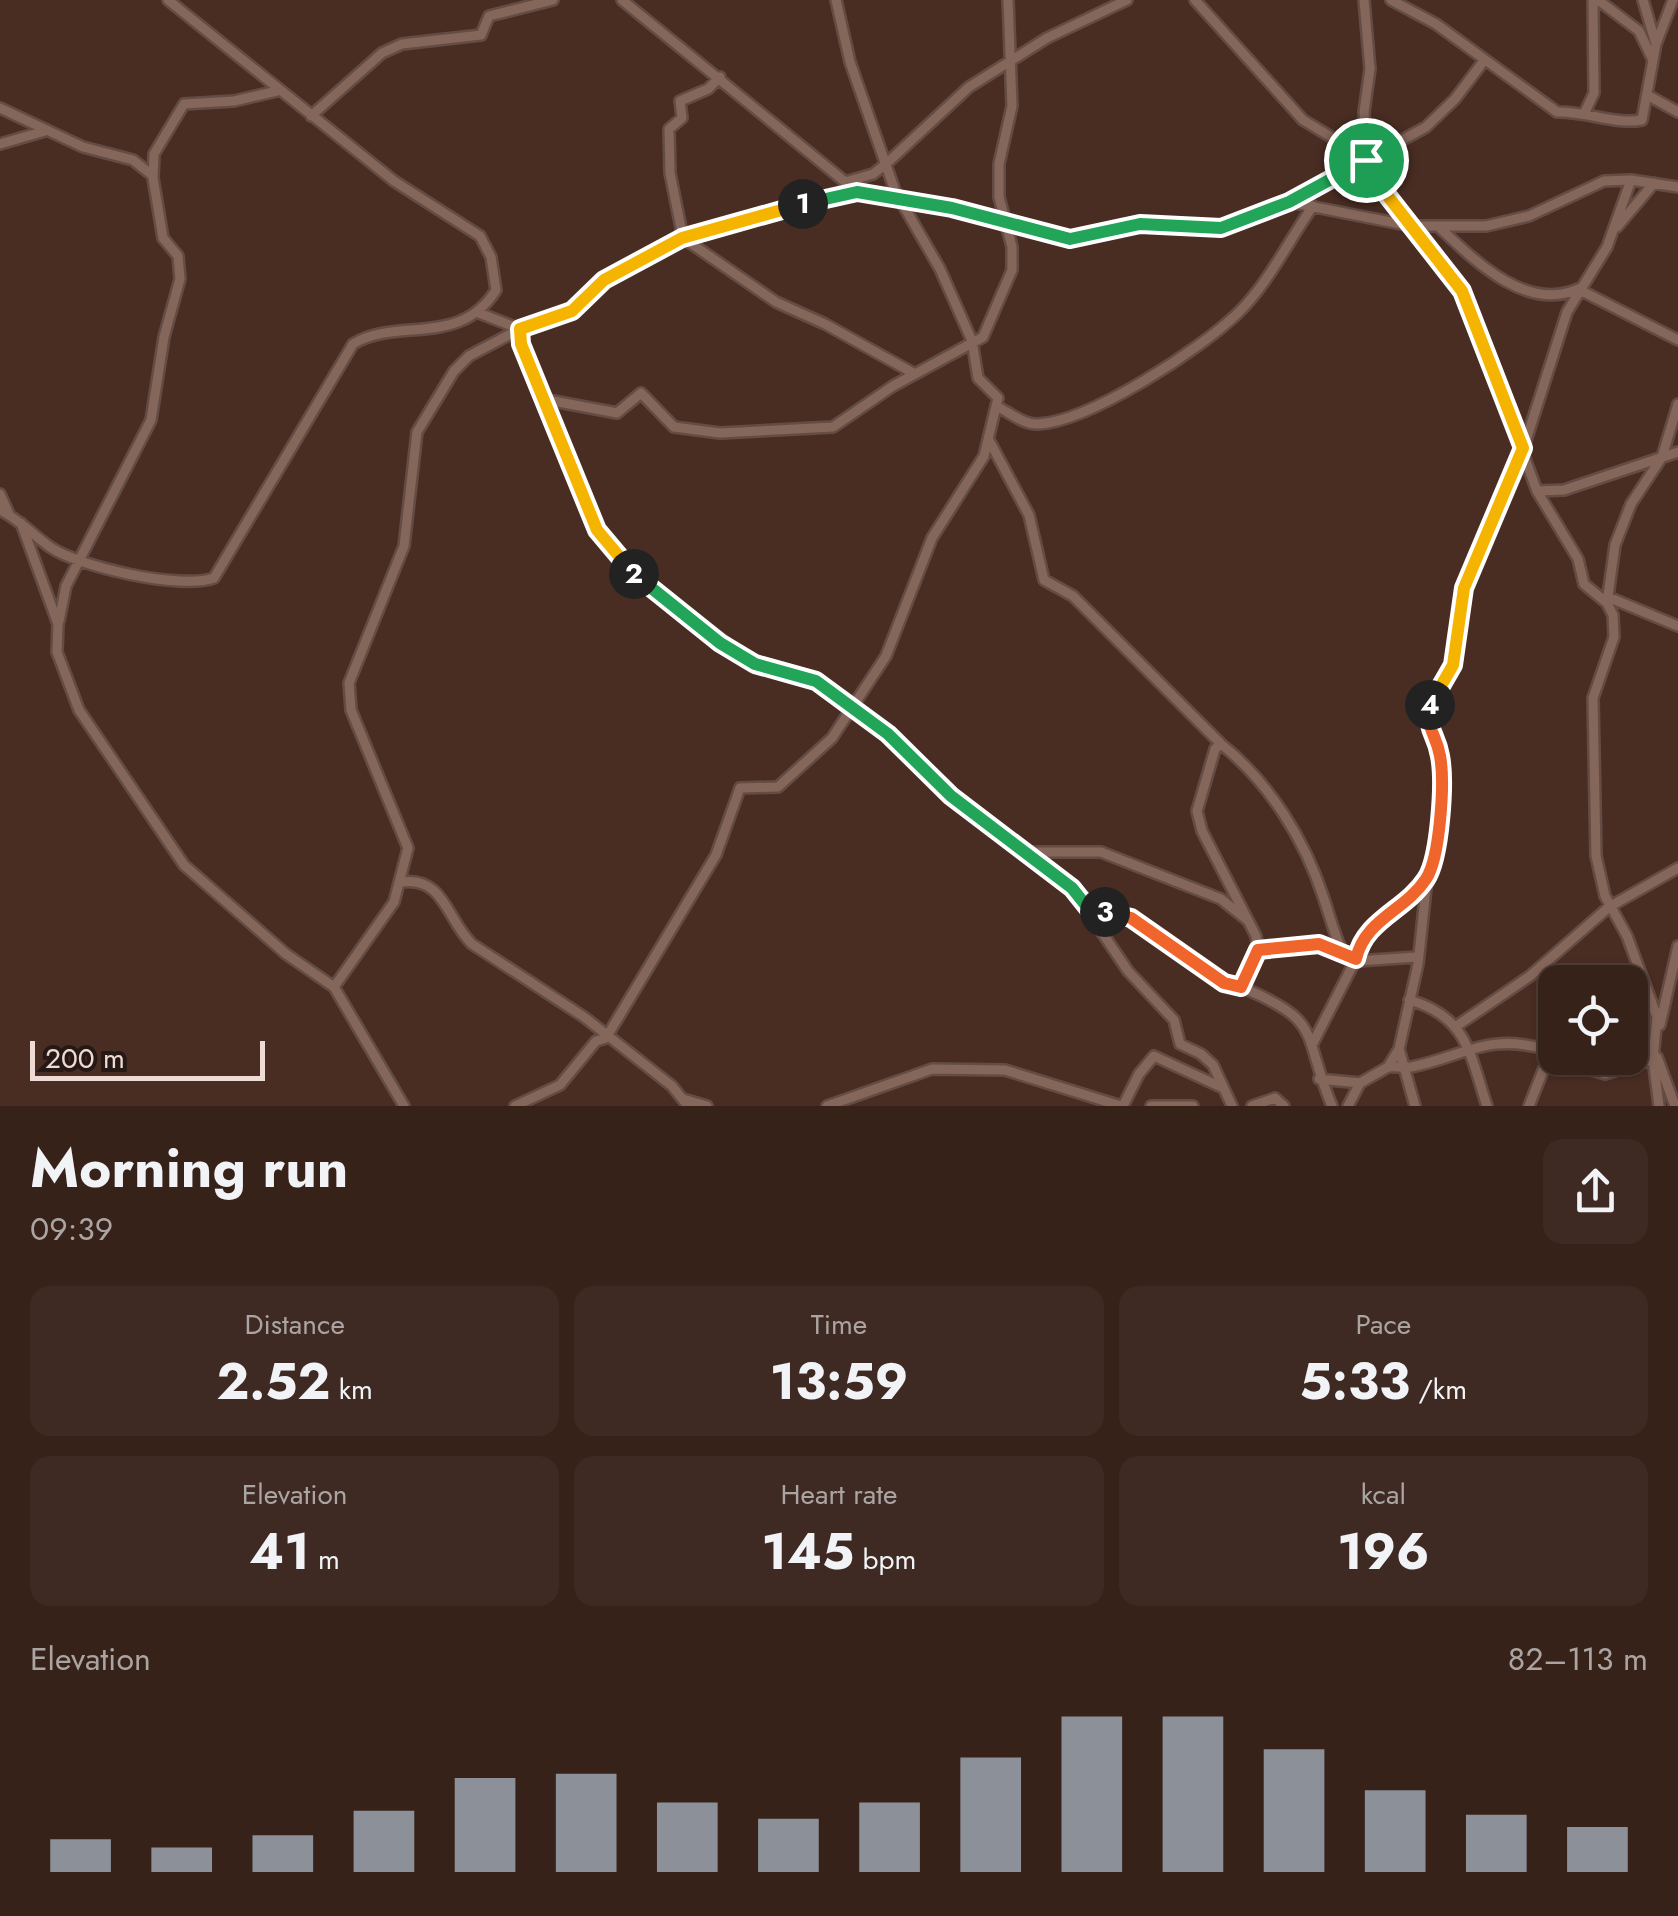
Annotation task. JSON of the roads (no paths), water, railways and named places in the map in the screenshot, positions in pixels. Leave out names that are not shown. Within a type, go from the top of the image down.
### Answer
[{"type":"street","points":[[0,494],[9,514],[50,548],[81,562],[134,574],[203,582],[214,578],[353,344],[375,336],[424,332],[479,312],[496,290],[496,275],[480,236],[394,181],[168,0]]},
{"type":"street","points":[[312,116],[382,53],[402,44],[481,35],[489,16],[554,0]]},
{"type":"street","points":[[622,0],[857,192]]},
{"type":"street","points":[[516,1106],[560,1085],[596,1041],[606,1038],[716,855],[740,788],[778,788],[784,778],[815,757],[852,708],[894,641],[932,538],[990,442],[998,398],[978,378],[972,341],[928,242],[902,202],[886,164],[850,62],[836,0]]},
{"type":"street","points":[[548,400],[617,413],[641,393],[674,427],[720,433],[833,427],[915,374],[983,337],[1012,270],[1007,223],[999,197],[999,164],[1012,106],[1008,0]]},
{"type":"street","points":[[845,182],[873,174],[969,87],[1012,64],[1047,38],[1127,0]]},
{"type":"street","points":[[1196,0],[1303,120],[1366,159],[1411,226],[1462,291],[1537,490],[1578,558],[1584,584],[1608,600],[1678,626]]},
{"type":"street","points":[[1364,0],[1370,69],[1364,112],[1366,159]]},
{"type":"street","points":[[1390,0],[1436,24],[1482,62],[1524,84],[1557,112],[1585,112],[1637,122],[1642,120],[1656,44],[1673,0]]},
{"type":"street","points":[[1585,112],[1594,92],[1596,0]]},
{"type":"street","points":[[1596,0],[1639,32],[1654,62]]},
{"type":"street","points":[[1643,0],[1656,44]]},
{"type":"street","points":[[334,987],[381,922],[402,882],[408,848],[351,710],[349,683],[404,546],[417,432],[454,371],[469,356],[520,329],[572,311],[604,280],[682,238],[758,214],[857,192],[952,208],[1070,239],[1140,224],[1221,228],[1289,202],[1426,127],[1454,100],[1482,62]]},
{"type":"street","points":[[720,77],[708,89],[680,101],[682,118],[669,128],[670,173],[682,238],[776,302],[825,324],[915,374]]},
{"type":"street","points":[[277,91],[234,101],[184,104],[159,143],[152,178],[163,238],[178,256],[180,278],[164,338],[151,420],[66,586],[57,652],[79,710],[170,847],[184,865],[286,954],[334,987],[404,1106]]},
{"type":"street","points":[[1649,96],[1678,112]]},
{"type":"street","points":[[0,108],[98,152],[133,160],[152,178]]},
{"type":"street","points":[[0,144],[45,131]]},
{"type":"street","points":[[1289,202],[1440,228],[1486,226],[1529,216],[1604,181],[1631,180],[1678,187]]},
{"type":"street","points":[[1348,1106],[1360,1083],[1388,1067],[1399,1049],[1426,879],[1440,821],[1440,755],[1428,728],[1430,702],[1453,665],[1464,588],[1523,448],[1566,312],[1611,233],[1631,180]]},
{"type":"street","points":[[1611,233],[1654,183]]},
{"type":"street","points":[[996,406],[1039,424],[1106,404],[1140,383],[1202,343],[1240,311],[1313,206]]},
{"type":"street","points":[[1440,228],[1516,288],[1564,296],[1578,289]]},
{"type":"street","points":[[1578,289],[1678,340]]},
{"type":"street","points":[[479,312],[520,329]]},
{"type":"street","points":[[520,329],[521,344],[548,400],[597,530],[621,563],[720,643],[755,664],[816,681],[888,734],[951,796],[1072,888],[1128,970],[1174,1020],[1180,1044],[1213,1065],[1232,1106]]},
{"type":"street","points":[[1659,1106],[1654,1055],[1657,1017],[1627,936],[1609,907],[1594,839],[1593,698],[1615,628],[1608,600],[1620,531],[1631,504],[1662,457],[1678,404]]},
{"type":"street","points":[[990,442],[1028,515],[1044,580],[1073,596],[1221,744],[1249,766],[1281,809],[1323,896],[1342,951]]},
{"type":"street","points":[[1537,490],[1564,490],[1678,452]]},
{"type":"street","points":[[0,510],[19,519],[58,624]]},
{"type":"street","points":[[1221,744],[1215,749],[1198,812],[1202,831],[1248,921],[1258,950],[1241,987]]},
{"type":"street","points":[[1026,852],[1102,852],[1221,898],[1248,921]]},
{"type":"street","points":[[1455,1027],[1530,976],[1609,907],[1678,868]]},
{"type":"street","points":[[1313,1043],[1356,959],[1360,940],[1426,879]]},
{"type":"street","points":[[402,882],[419,880],[432,886],[442,896],[456,929],[472,944],[584,1018],[685,1102],[707,1106]]},
{"type":"street","points":[[1088,908],[1131,918],[1224,983],[1241,987],[1297,1016],[1313,1043],[1319,1079],[1332,1106]]},
{"type":"street","points":[[1258,950],[1319,944],[1356,959],[1416,958]]},
{"type":"street","points":[[1656,1032],[1667,1005],[1678,946]]},
{"type":"street","points":[[1409,1000],[1439,1008],[1455,1027],[1468,1047],[1488,1106]]},
{"type":"street","points":[[1388,1067],[1407,1068],[1468,1047],[1538,1047]]},
{"type":"street","points":[[1399,1049],[1415,1106]]},
{"type":"street","points":[[1648,1057],[1654,1055]]},
{"type":"street","points":[[1654,1055],[1675,1106]]},
{"type":"street","points":[[827,1106],[932,1069],[1005,1070],[1122,1106],[1154,1056],[1223,1088]]},
{"type":"street","points":[[1529,1106],[1541,1075]]},
{"type":"street","points":[[1319,1079],[1360,1083]]},
{"type":"street","points":[[1252,1106],[1275,1098],[1284,1106]]},
{"type":"street","points":[[1151,1106],[1193,1106]]}]
